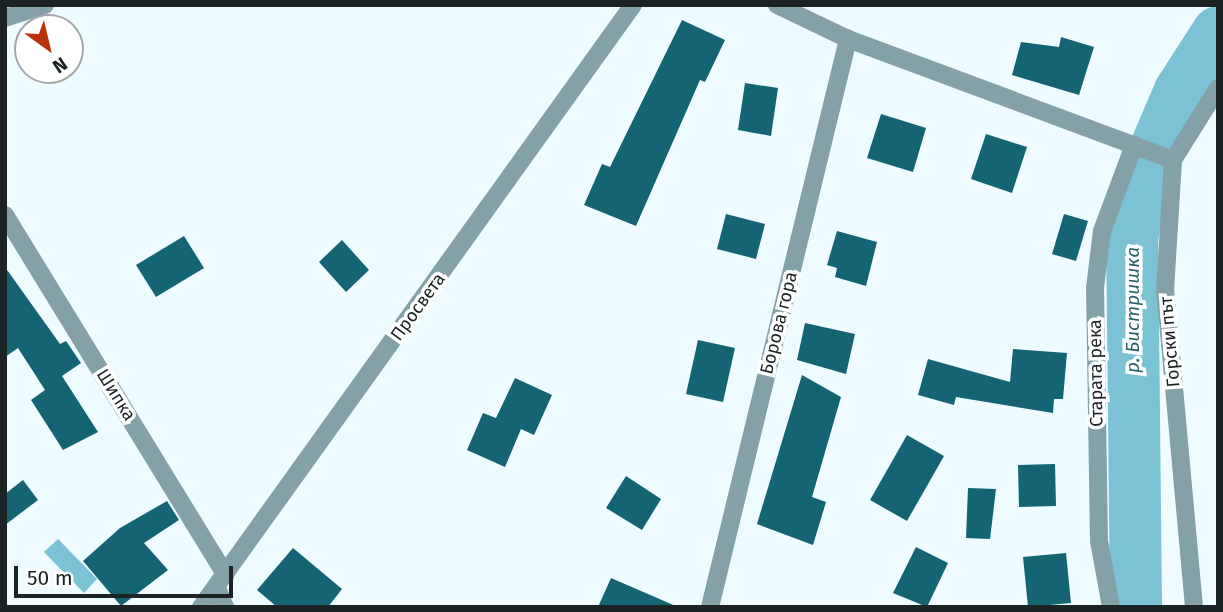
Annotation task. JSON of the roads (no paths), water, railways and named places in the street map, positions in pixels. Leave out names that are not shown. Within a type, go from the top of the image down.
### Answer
[{"type":"street","points":[[14,13],[45,5]]},
{"type":"street","name":"Просвета","points":[[201,607],[633,5]]},
{"type":"street","points":[[776,5],[848,39],[1172,160]]},
{"type":"street","name":"Борова гора","points":[[710,607],[848,39]]},
{"type":"street","name":"Горски път","points":[[1194,607],[1165,291],[1172,160],[1218,88]]},
{"type":"street","name":"Старата река","points":[[1111,607],[1099,541],[1095,288],[1102,231],[1135,145]]},
{"type":"street","name":"Шипка","points":[[5,215],[221,581],[225,607]]},
{"type":"water","points":[[58,539],[97,579],[84,593],[44,552]]},
{"type":"waterway","name":"р. Бистришка","points":[[1136,607],[1132,239],[1144,175],[1180,91],[1218,32]]}]
